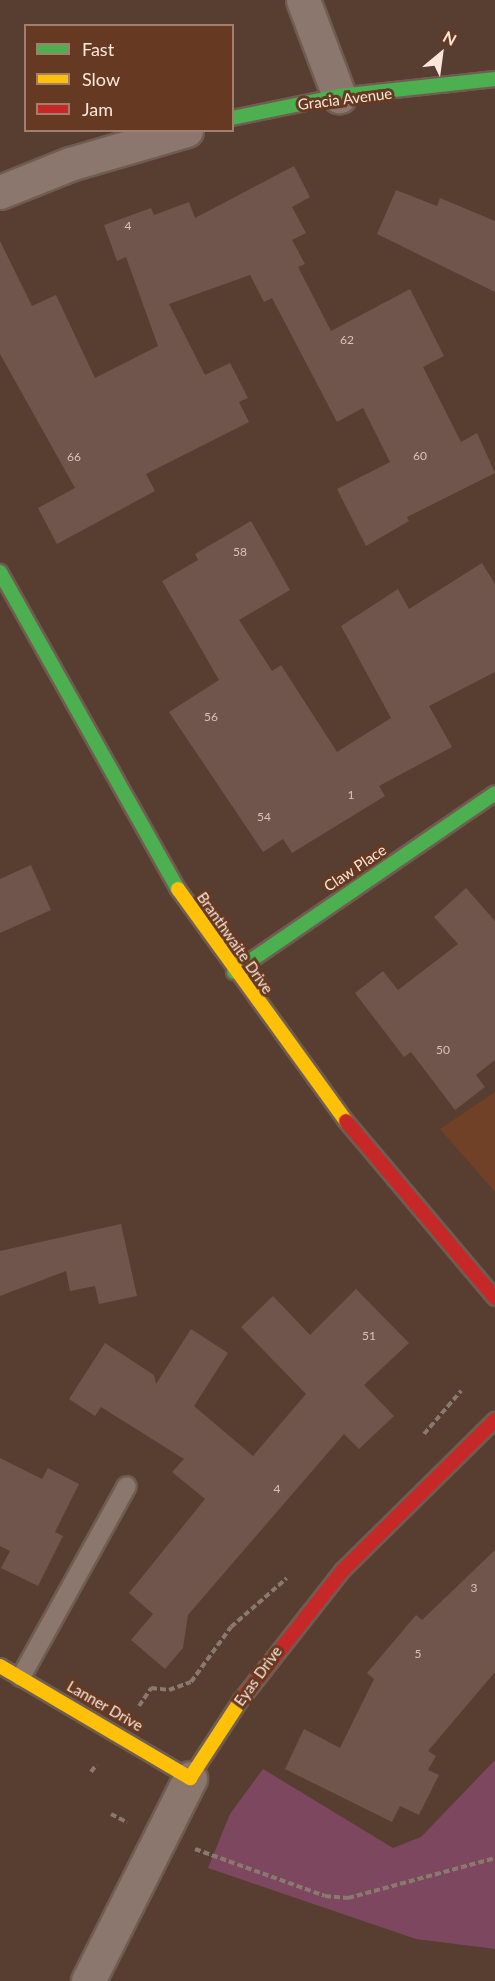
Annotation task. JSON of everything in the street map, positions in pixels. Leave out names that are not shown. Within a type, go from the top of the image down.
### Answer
[{"type":"street","points":[[303,0],[339,96]]},
{"type":"street","name":"Gracia Avenue","points":[[234,118],[339,96],[495,79]]},
{"type":"street","points":[[0,192],[70,164],[179,132]]},
{"type":"street","name":"Branthwaite Drive","points":[[0,572],[187,905],[234,972],[440,1239],[495,1298]]},
{"type":"street","name":"Claw Place","points":[[234,972],[495,793]]},
{"type":"street","name":"Eyas Drive","points":[[88,1981],[190,1778],[236,1706],[343,1570],[495,1420]]},
{"type":"street","name":"Lanner Drive","points":[[0,1666],[121,1733],[190,1778]]},
{"type":"lane","points":[[21,1677],[127,1486]]},
{"type":"path","points":[[415,1445],[461,1391]]},
{"type":"path","points":[[91,1772],[151,1688],[169,1690],[191,1682],[231,1627],[292,1573]]},
{"type":"path","points":[[209,1853],[325,1896],[348,1898],[495,1858]]},
{"type":"shaded area","points":[[495,1092],[495,1192],[440,1129]]},
{"type":"shaded area","points":[[495,1760],[495,1949],[416,1939],[208,1868],[230,1814],[263,1769],[393,1848],[421,1837]]},
{"type":"building","points":[[294,166],[310,197],[292,207],[306,233],[292,240],[305,264],[298,267],[331,331],[410,289],[444,356],[423,367],[461,442],[477,433],[495,473],[407,517],[409,521],[366,546],[337,489],[390,462],[363,408],[337,422],[272,298],[264,302],[250,275],[169,304],[205,375],[230,363],[248,398],[239,402],[249,422],[146,474],[155,491],[57,544],[38,508],[75,488],[0,354],[0,241],[32,306],[56,295],[95,378],[158,346],[126,257],[117,261],[104,225],[151,208],[154,215],[189,202],[195,218]]},
{"type":"building","points":[[396,190],[437,206],[440,198],[495,221],[495,292],[377,234]]},
{"type":"building","points":[[251,521],[290,590],[239,620],[272,671],[281,665],[337,752],[391,718],[341,626],[398,589],[409,609],[482,563],[495,584],[495,672],[429,706],[452,747],[379,786],[385,796],[292,853],[283,839],[263,852],[169,712],[219,680],[162,581],[198,560],[195,554]]},
{"type":"building","points":[[31,865],[51,910],[0,933],[0,879]]},
{"type":"building","points":[[466,888],[495,921],[495,1060],[476,1075],[485,1087],[455,1110],[411,1052],[404,1057],[355,993],[383,971],[398,990],[458,944],[434,917]]},
{"type":"building","points":[[121,1224],[137,1296],[99,1304],[95,1286],[70,1291],[66,1271],[0,1296],[0,1251]]},
{"type":"building","points":[[356,1289],[409,1343],[364,1385],[394,1416],[359,1449],[344,1434],[188,1615],[183,1648],[165,1669],[131,1640],[153,1614],[129,1593],[205,1499],[172,1472],[184,1459],[101,1407],[95,1416],[69,1399],[105,1343],[154,1375],[156,1384],[191,1329],[228,1353],[194,1406],[253,1456],[306,1394],[241,1327],[273,1296],[310,1335]]},
{"type":"building","points":[[0,1458],[42,1479],[48,1468],[79,1484],[55,1532],[63,1536],[38,1586],[1,1568],[10,1551],[0,1546]]},
{"type":"building","points":[[495,1550],[495,1672],[428,1751],[436,1756],[428,1770],[439,1775],[419,1815],[400,1806],[392,1822],[285,1769],[304,1729],[340,1748],[374,1679],[367,1673],[416,1615],[422,1620]]},
{"type":"traffic: fast","points":[[234,118],[339,96],[495,79]]},
{"type":"traffic: fast","points":[[0,572],[178,889]]},
{"type":"traffic: fast","points":[[234,972],[495,793]]},
{"type":"traffic: slow","points":[[178,889],[346,1121]]},
{"type":"traffic: slow","points":[[0,1666],[190,1778],[241,1700]]},
{"type":"traffic: jam","points":[[346,1121],[495,1298]]},
{"type":"traffic: jam","points":[[241,1700],[343,1570],[495,1420]]}]
